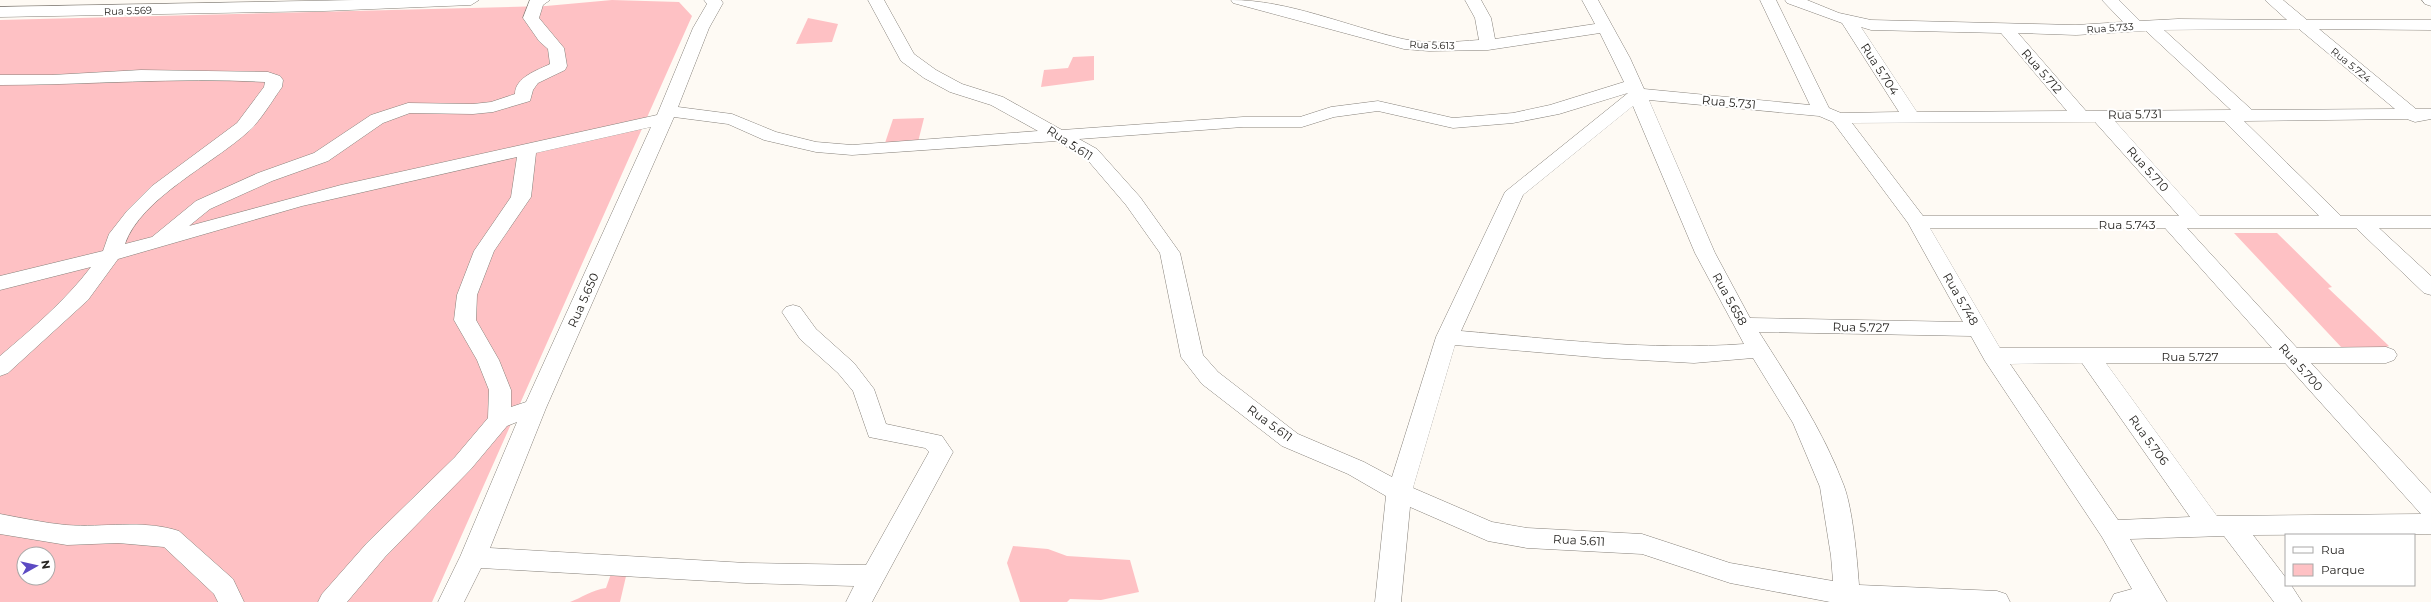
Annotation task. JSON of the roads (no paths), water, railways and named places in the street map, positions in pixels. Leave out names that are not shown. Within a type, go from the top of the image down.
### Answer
[{"type":"street","name":"Rua 5.569","points":[[0,12],[33,6],[78,12],[471,0]]},
{"type":"street","points":[[156,242],[173,227],[203,205],[258,180],[321,157],[377,119],[408,108],[450,107],[473,109],[493,107],[524,98],[524,90],[532,79],[559,66],[556,48],[545,38],[531,18],[536,2],[542,0]]},
{"type":"street","name":"Rua 5.650","points":[[451,602],[473,557],[535,408],[665,115],[701,28],[715,4],[712,0]]},
{"type":"street","name":"Rua 5.611","points":[[876,0],[907,57],[930,74],[956,88],[997,101],[1091,153],[1133,201],[1170,253],[1192,357],[1210,378],[1290,440],[1356,468],[1398,492],[1488,531],[1527,538],[1642,544],[1730,573],[1808,586],[1846,599],[1997,602]]},
{"type":"street","name":"Rua 5.613","points":[[1239,0],[1404,44],[1427,47],[1488,45],[1605,27]]},
{"type":"street","points":[[1473,0],[1483,18],[1488,45]]},
{"type":"street","name":"Rua 5.658","points":[[1590,0],[1605,27],[1635,89],[1705,253],[1743,324],[1804,422],[1832,487],[1844,556],[1846,599]]},
{"type":"street","name":"Rua 5.748","points":[[1768,0],[1830,114],[1917,222],[1993,356],[2111,530],[2152,599]]},
{"type":"street","name":"Rua 5.733","points":[[1793,0],[1848,20],[1871,25],[2004,27],[2076,30],[2143,26],[2302,23],[2431,24]]},
{"type":"street","points":[[2110,0],[2143,26],[2245,113]]},
{"type":"street","name":"Rua 5.724","points":[[2273,0],[2410,114],[2431,128]]},
{"type":"street","name":"Rua 5.704","points":[[1848,20],[1911,117]]},
{"type":"street","name":"Rua 5.712","points":[[2004,27],[2080,115]]},
{"type":"street","points":[[0,80],[52,80],[141,75],[222,75],[268,77],[274,80],[273,87],[243,127],[159,190],[134,215],[120,234],[112,254],[81,295],[0,368]]},
{"type":"street","points":[[2,282],[112,254],[301,201],[460,162],[527,150],[665,115],[732,119],[770,136],[816,147],[852,150],[1243,122],[1302,122],[1331,112],[1378,106],[1453,123],[1514,118],[1553,110],[1635,89]]},
{"type":"street","points":[[1388,602],[1398,492],[1447,337],[1515,192],[1635,89]]},
{"type":"street","name":"Rua 5.731","points":[[1635,89],[1830,114],[1911,117],[2245,113],[2431,114]]},
{"type":"street","points":[[2227,114],[2337,223]]},
{"type":"street","name":"Rua 5.710","points":[[2099,115],[2196,223]]},
{"type":"street","points":[[499,420],[500,390],[488,360],[465,320],[467,295],[484,251],[521,197],[527,150]]},
{"type":"street","name":"Rua 5.743","points":[[1917,222],[2172,224],[2431,222]]},
{"type":"street","points":[[2362,223],[2431,288]]},
{"type":"street","name":"Rua 5.700","points":[[2172,224],[2431,509]]},
{"type":"street","points":[[793,312],[808,334],[846,368],[863,389],[877,431],[897,436],[932,440],[939,445],[941,452],[859,602]]},
{"type":"street","name":"Rua 5.727","points":[[1743,324],[1978,329]]},
{"type":"street","points":[[1447,337],[1604,351],[1694,355],[1760,350]]},
{"type":"street","name":"Rua 5.706","points":[[2088,355],[2221,526],[2289,602]]},
{"type":"street","name":"Rua 5.727","points":[[1993,356],[2386,355]]},
{"type":"street","points":[[330,602],[376,550],[463,463],[499,420],[535,408]]},
{"type":"street","points":[[0,524],[67,535],[118,533],[170,538],[224,587],[231,602]]},
{"type":"street","points":[[2111,530],[2221,526],[2431,524]]},
{"type":"street","points":[[473,557],[746,573],[873,576]]},
{"type":"street","points":[[2123,602],[2152,599]]}]
